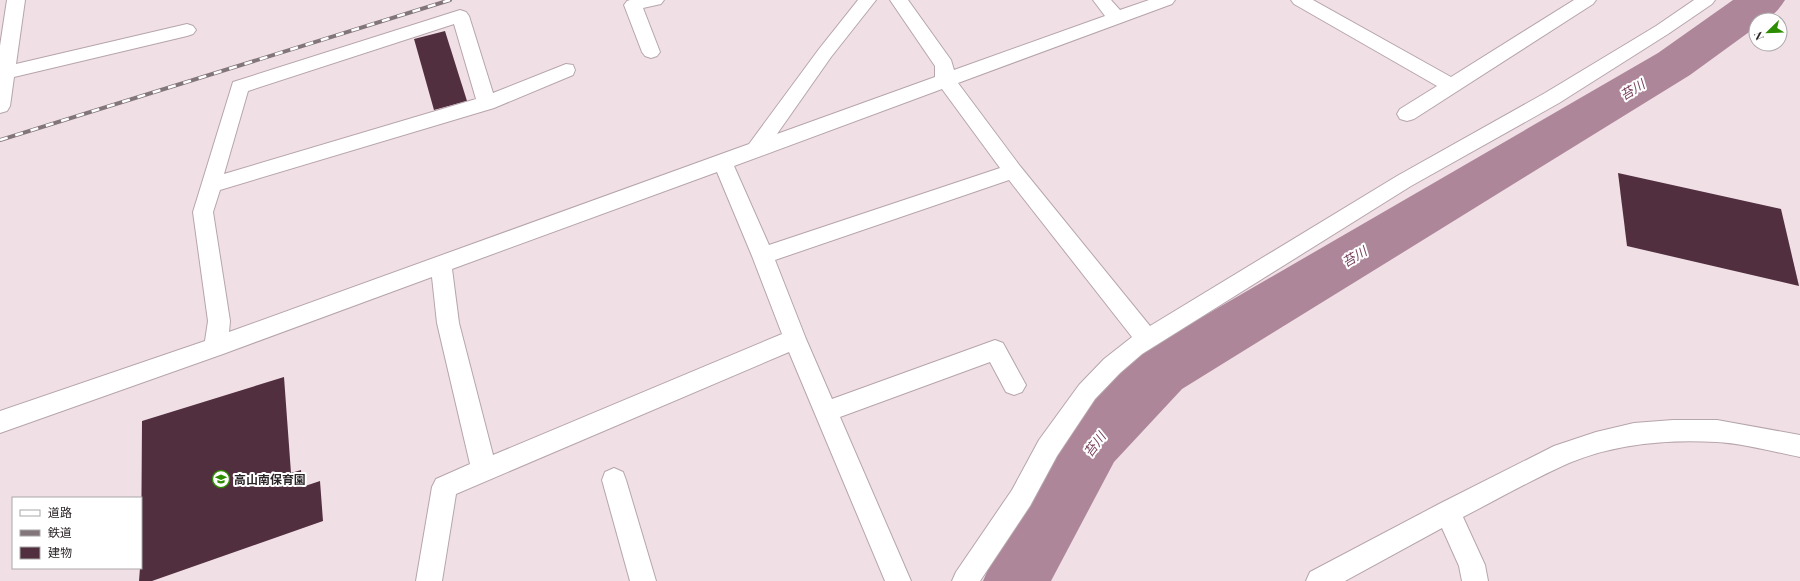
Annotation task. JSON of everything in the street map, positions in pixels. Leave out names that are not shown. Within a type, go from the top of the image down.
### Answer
[{"type":"street","points":[[0,106],[16,0]]},
{"type":"street","points":[[651,52],[632,5],[655,0]]},
{"type":"street","points":[[756,149],[825,53],[867,0]]},
{"type":"street","points":[[899,0],[944,65],[945,80],[1013,171],[1147,339]]},
{"type":"street","points":[[1102,0],[1116,18]]},
{"type":"street","points":[[0,422],[215,347],[1166,0]]},
{"type":"street","points":[[1300,0],[1451,86]]},
{"type":"street","points":[[1407,114],[1587,0]]},
{"type":"street","points":[[965,581],[1020,498],[1048,448],[1087,392],[1112,366],[1134,347],[1404,181],[1552,98],[1662,30],[1706,0]]},
{"type":"street","points":[[215,347],[219,321],[203,212],[240,87],[460,16],[487,103]]},
{"type":"street","points":[[5,73],[187,30]]},
{"type":"street","points":[[212,184],[487,103],[566,70]]},
{"type":"street","points":[[722,162],[763,256],[794,339],[898,581]]},
{"type":"street","points":[[763,256],[1013,171]]},
{"type":"street","points":[[441,264],[448,323],[484,470]]},
{"type":"street","points":[[429,581],[445,487],[794,339]]},
{"type":"street","points":[[826,412],[995,350],[1014,384]]},
{"type":"street","points":[[1319,581],[1448,512],[1563,454],[1596,443],[1634,434],[1673,431],[1717,432],[1800,446]]},
{"type":"street","points":[[614,480],[643,581]]},
{"type":"street","points":[[1448,512],[1472,565],[1475,581]]},
{"type":"building","points":[[445,31],[467,101],[434,110],[414,39]]},
{"type":"building","points":[[1618,173],[1781,209],[1799,286],[1627,246]]},
{"type":"building","points":[[284,377],[291,473],[301,470],[302,487],[320,481],[323,521],[152,581],[139,581],[140,569],[142,569],[142,421]]},
{"type":"waterway","name":"苔川","points":[[1016,581],[1092,443],[1161,371],[1674,64],[1763,0]]},
{"type":"railway","points":[[0,140],[450,0]]},
{"type":"place","name":"高山南保育園","points":[[221,479]]}]
